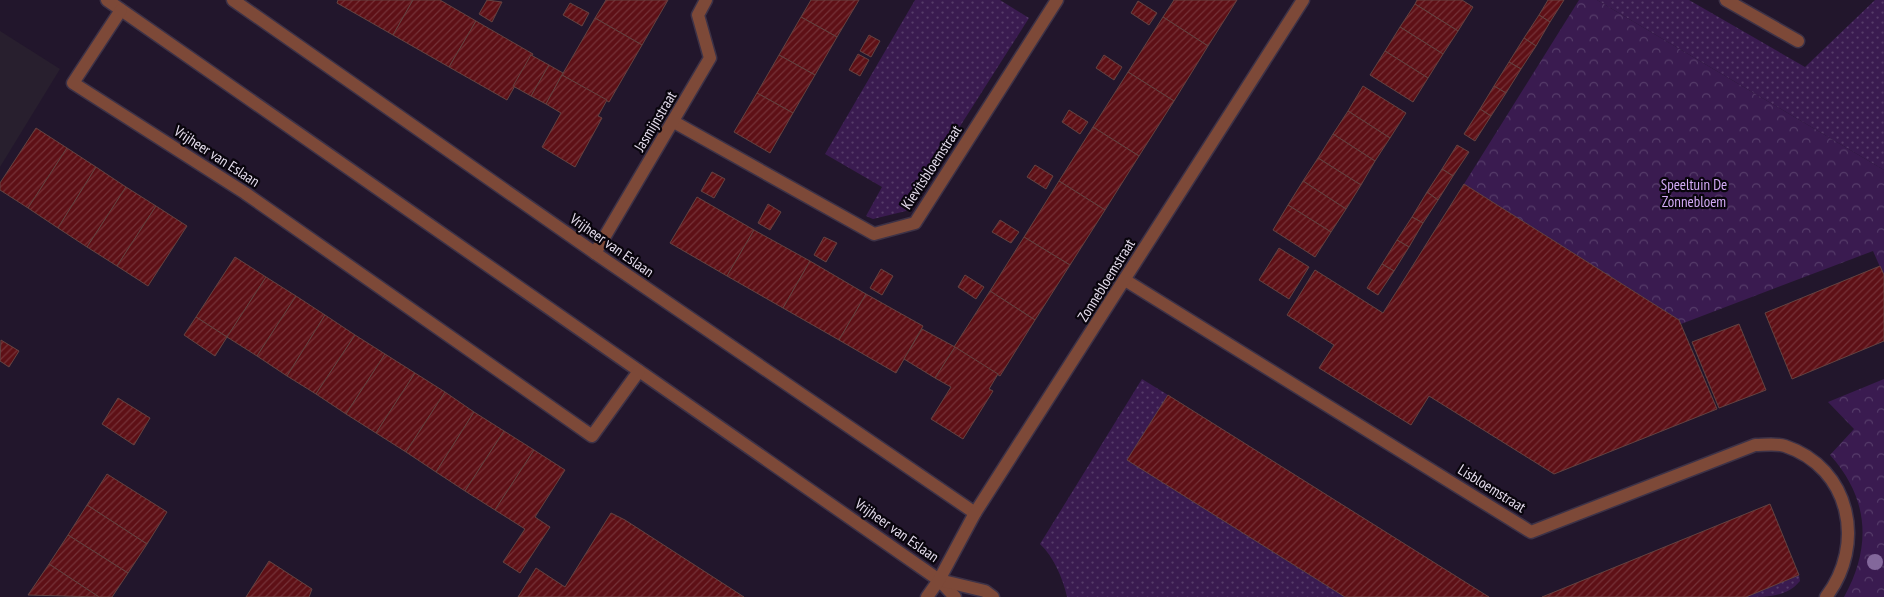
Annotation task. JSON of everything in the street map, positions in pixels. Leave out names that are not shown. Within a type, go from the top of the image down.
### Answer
[{"type":"street","name":"Vrijheer van Eslaan","points":[[107,0],[939,580],[955,597]]},
{"type":"street","name":"Vrijheer van Eslaan","points":[[233,0],[595,253],[975,513]]},
{"type":"street","name":"Jasmijnstraat","points":[[595,253],[674,122],[710,58],[698,15],[706,0]]},
{"type":"street","name":"Kievitsbloemstraat","points":[[674,122],[874,234],[915,223],[1057,0]]},
{"type":"street","name":"Zonnebloemstraat","points":[[927,597],[939,580],[975,513],[1302,0]]},
{"type":"street","points":[[1726,0],[1798,41]]},
{"type":"street","name":"Vrijheer van Eslaan","points":[[121,10],[73,83],[245,193],[592,436],[639,371]]},
{"type":"street","name":"Lisbloemstraat","points":[[1125,280],[1531,532],[1754,445],[1783,445],[1807,456],[1830,476],[1842,498],[1848,524],[1849,544],[1844,563],[1834,586],[1826,597]]},
{"type":"street","name":"Vrijheer van Eslaan","points":[[939,580],[985,591],[992,597]]},
{"type":"shaded area","points":[[0,31],[60,69],[0,167]]},
{"type":"green space","points":[[915,0],[1000,0],[1029,18],[906,211],[873,219],[866,216],[882,187],[825,154]]},
{"type":"green space","name":"Speeltuin De Zonnebloem","points":[[1579,0],[1597,0],[1884,170],[1884,276],[1873,251],[1681,324],[1679,320],[1464,184]]},
{"type":"green space","points":[[1597,0],[1689,0],[1805,67],[1875,0],[1884,0],[1884,170]]},
{"type":"green space","points":[[1142,379],[1168,395],[1128,460],[1345,597],[1067,597],[1063,583],[1050,555],[1040,544]]},
{"type":"green space","points":[[1884,379],[1884,597],[1844,597],[1859,560],[1862,523],[1853,488],[1843,471],[1830,455],[1854,429],[1828,402]]},
{"type":"green space","points":[[1799,575],[1800,581],[1783,593],[1746,597]]},
{"type":"building","points":[[338,0],[413,0],[393,35],[337,3]]},
{"type":"building","points":[[413,0],[440,0],[476,21],[449,67],[393,35]]},
{"type":"building","points":[[487,0],[502,2],[492,22],[479,14]]},
{"type":"building","points":[[606,0],[668,0],[642,45],[595,18]]},
{"type":"building","points":[[811,0],[859,0],[837,37],[801,17]]},
{"type":"building","points":[[1174,0],[1237,0],[1208,46],[1163,17]]},
{"type":"building","points":[[1417,0],[1462,0],[1473,7],[1458,31],[1415,4]]},
{"type":"building","points":[[1548,0],[1564,0],[1550,22],[1539,15]]},
{"type":"building","points":[[1138,1],[1157,13],[1149,25],[1131,13]]},
{"type":"building","points":[[570,3],[589,13],[582,26],[563,15]]},
{"type":"building","points":[[1415,4],[1458,31],[1443,54],[1400,27]]},
{"type":"building","points":[[1539,15],[1550,22],[1536,46],[1524,38]]},
{"type":"building","points":[[801,17],[837,37],[815,75],[779,55]]},
{"type":"building","points":[[1163,17],[1208,46],[1174,101],[1128,72]]},
{"type":"building","points":[[595,18],[642,45],[609,102],[562,75]]},
{"type":"building","points":[[476,21],[533,54],[507,100],[449,67]]},
{"type":"building","points":[[1400,27],[1443,54],[1428,78],[1385,51]]},
{"type":"building","points":[[869,35],[880,41],[871,57],[860,51]]},
{"type":"building","points":[[1524,38],[1536,46],[1521,69],[1509,62]]},
{"type":"building","points":[[1385,51],[1428,78],[1413,102],[1370,75]]},
{"type":"building","points":[[858,54],[869,60],[860,76],[849,70]]},
{"type":"building","points":[[531,55],[549,65],[531,96],[513,86]]},
{"type":"building","points":[[779,55],[815,75],[793,113],[757,93]]},
{"type":"building","points":[[1104,55],[1122,67],[1114,80],[1096,68]]},
{"type":"building","points":[[1509,62],[1521,69],[1506,93],[1494,86]]},
{"type":"building","points":[[549,65],[563,73],[546,104],[531,96]]},
{"type":"building","points":[[1128,72],[1174,101],[1139,156],[1093,127]]},
{"type":"building","points":[[562,75],[607,100],[598,116],[602,118],[575,167],[542,147],[561,113],[546,104]]},
{"type":"building","points":[[1363,86],[1406,113],[1390,138],[1348,111]]},
{"type":"building","points":[[1494,86],[1506,93],[1491,116],[1480,109]]},
{"type":"building","points":[[757,93],[793,113],[770,153],[734,132]]},
{"type":"building","points":[[1480,109],[1491,116],[1475,141],[1464,134]]},
{"type":"building","points":[[1069,110],[1088,122],[1080,134],[1062,122]]},
{"type":"building","points":[[1348,111],[1390,138],[1375,161],[1333,134]]},
{"type":"building","points":[[1093,127],[1139,156],[1105,210],[1059,181]]},
{"type":"building","points":[[36,128],[67,148],[28,208],[0,190],[0,183]]},
{"type":"building","points":[[1333,134],[1375,161],[1361,185],[1318,158]]},
{"type":"building","points":[[1457,145],[1469,152],[1453,176],[1442,169]]},
{"type":"building","points":[[67,148],[96,167],[58,228],[28,208]]},
{"type":"building","points":[[1318,158],[1361,185],[1346,209],[1303,181]]},
{"type":"building","points":[[1035,165],[1053,176],[1046,189],[1027,177]]},
{"type":"building","points":[[96,167],[126,187],[87,247],[58,228]]},
{"type":"building","points":[[1442,169],[1453,176],[1438,200],[1427,192]]},
{"type":"building","points":[[712,172],[725,179],[714,198],[701,191]]},
{"type":"building","points":[[1059,181],[1105,210],[1070,265],[1024,237]]},
{"type":"building","points":[[1303,181],[1346,209],[1331,232],[1288,205]]},
{"type":"building","points":[[1464,184],[1679,320],[1717,409],[1554,474],[1429,396],[1411,425],[1319,368],[1334,345],[1287,315],[1315,270],[1383,313]]},
{"type":"building","points":[[126,187],[156,206],[117,266],[87,247]]},
{"type":"building","points":[[1427,192],[1438,200],[1423,223],[1412,217]]},
{"type":"building","points":[[697,197],[754,230],[727,276],[670,243]]},
{"type":"building","points":[[768,204],[781,212],[770,230],[758,223]]},
{"type":"building","points":[[1288,205],[1331,232],[1315,257],[1273,230]]},
{"type":"building","points":[[156,206],[187,226],[148,286],[117,266]]},
{"type":"building","points":[[1412,217],[1423,223],[1409,247],[1397,240]]},
{"type":"building","points":[[1000,220],[1019,232],[1011,243],[992,232]]},
{"type":"building","points":[[754,230],[810,261],[783,308],[727,276]]},
{"type":"building","points":[[824,237],[837,243],[826,262],[814,255]]},
{"type":"building","points":[[1024,237],[1070,265],[1035,320],[990,291]]},
{"type":"building","points":[[1397,240],[1409,247],[1394,271],[1382,264]]},
{"type":"building","points":[[1279,248],[1309,267],[1289,299],[1259,280]]},
{"type":"building","points":[[235,257],[266,277],[227,337],[196,317]]},
{"type":"building","points":[[810,261],[866,294],[839,340],[783,308]]},
{"type":"building","points":[[1382,264],[1394,271],[1378,295],[1367,288]]},
{"type":"building","points":[[1880,266],[1884,275],[1884,341],[1792,379],[1765,313]]},
{"type":"building","points":[[881,269],[893,276],[882,295],[870,288]]},
{"type":"building","points":[[965,275],[984,287],[976,299],[958,287]]},
{"type":"building","points":[[266,277],[296,296],[257,356],[227,337]]},
{"type":"building","points":[[990,291],[1035,320],[1000,376],[954,347]]},
{"type":"building","points":[[866,294],[923,326],[896,373],[839,340]]},
{"type":"building","points":[[296,296],[325,315],[287,376],[257,356]]},
{"type":"building","points":[[325,315],[355,335],[316,394],[287,376]]},
{"type":"building","points":[[196,317],[227,337],[215,356],[184,335]]},
{"type":"building","points":[[1739,324],[1766,390],[1719,408],[1692,342]]},
{"type":"building","points":[[922,329],[955,347],[935,378],[904,359]]},
{"type":"building","points":[[355,335],[385,354],[346,414],[316,394]]},
{"type":"building","points":[[1,340],[19,351],[9,367],[0,361]]},
{"type":"building","points":[[955,347],[998,374],[989,389],[993,391],[963,439],[931,419],[951,387],[935,378]]},
{"type":"building","points":[[385,354],[415,373],[376,433],[346,414]]},
{"type":"building","points":[[415,373],[445,392],[406,452],[376,433]]},
{"type":"building","points":[[445,392],[474,412],[436,472],[406,452]]},
{"type":"building","points":[[1168,395],[1489,597],[1345,597],[1127,460]]},
{"type":"building","points":[[118,398],[150,418],[134,445],[102,424]]},
{"type":"building","points":[[474,412],[504,431],[465,491],[436,472]]},
{"type":"building","points":[[504,431],[534,450],[495,510],[465,491]]},
{"type":"building","points":[[534,450],[565,470],[535,517],[550,527],[520,573],[503,562],[525,529],[495,510]]},
{"type":"building","points":[[107,474],[167,512],[147,544],[87,505]]},
{"type":"building","points":[[1770,504],[1799,575],[1746,597],[1542,597]]},
{"type":"building","points":[[87,505],[147,544],[128,573],[68,535]]},
{"type":"building","points":[[611,513],[625,520],[744,597],[518,597],[536,568],[565,587]]},
{"type":"building","points":[[68,535],[128,573],[112,597],[99,597],[49,564]]},
{"type":"building","points":[[269,561],[312,589],[309,597],[246,597]]},
{"type":"building","points":[[49,564],[99,597],[28,595]]}]
